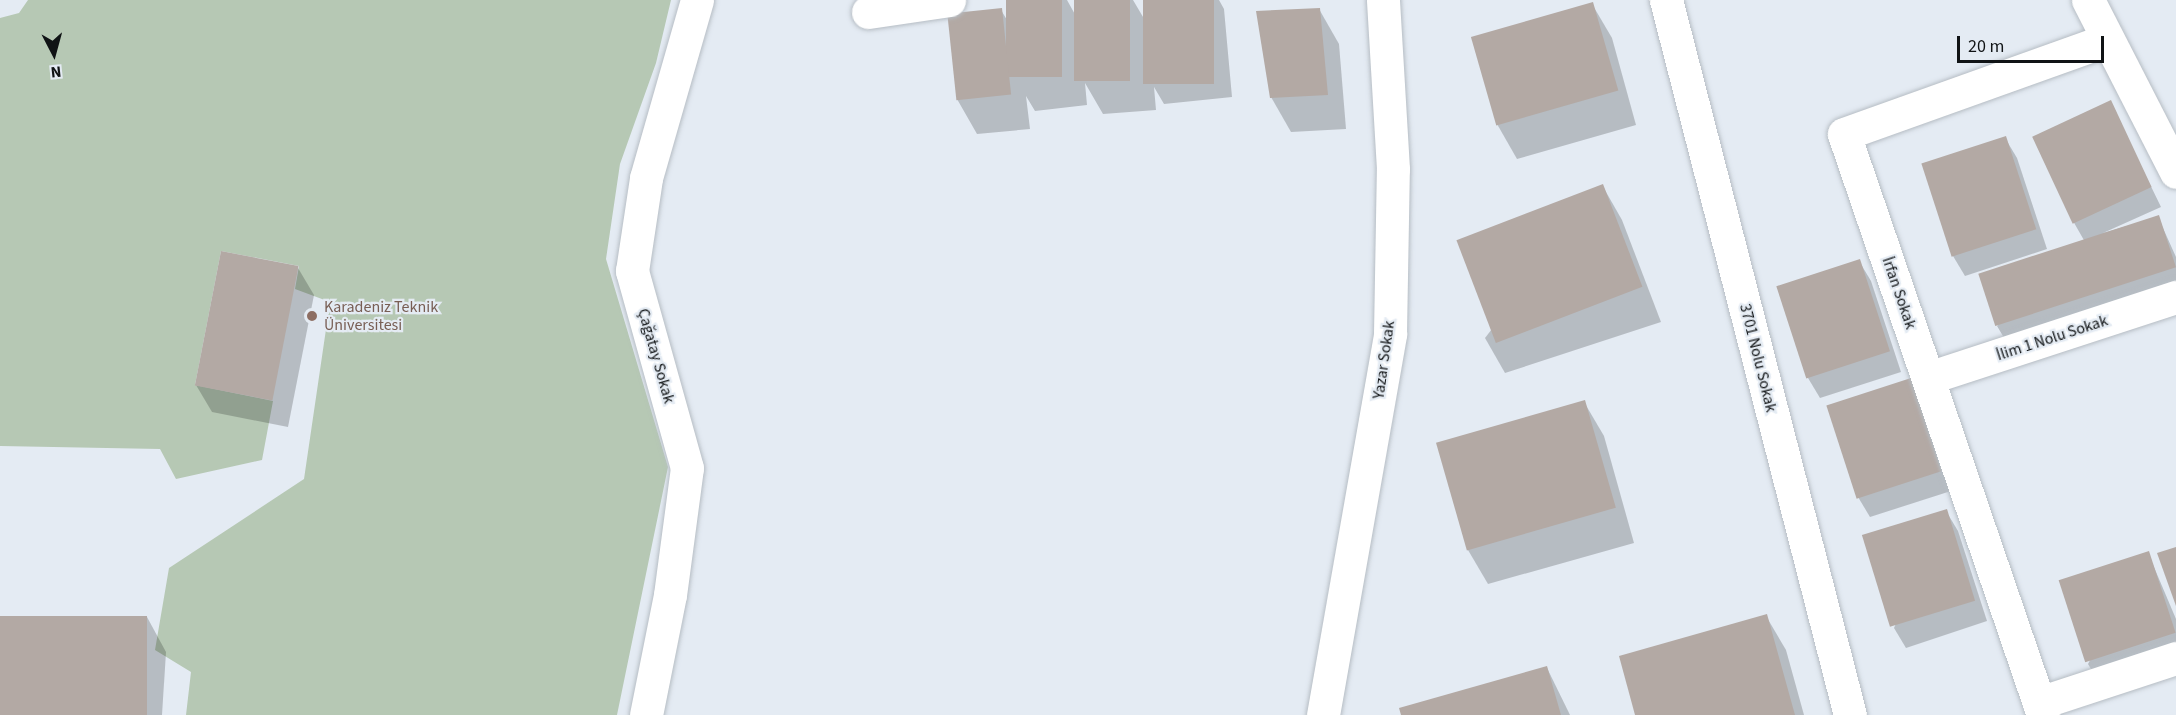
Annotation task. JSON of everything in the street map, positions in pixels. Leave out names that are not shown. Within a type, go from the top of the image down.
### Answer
[{"type":"street","name":"Çağatay Sokak","points":[[646,715],[670,595],[687,468],[632,271],[646,178],[697,0]]},
{"type":"street","points":[[868,12],[949,0]]},
{"type":"street","name":"Yazar Sokak","points":[[1323,715],[1390,334],[1392,169],[1383,0]]},
{"type":"street","name":"3701 Nolu Sokak","points":[[1665,0],[1850,715]]},
{"type":"street","points":[[2088,0],[2176,172]]},
{"type":"street","name":"İrfan Sokak","points":[[2041,709],[1845,134],[2106,39]]},
{"type":"street","name":"İlim 1 Nolu Sokak","points":[[1928,378],[2176,297]]},
{"type":"street","points":[[2041,709],[2176,658]]},
{"type":"green space","name":"Karadeniz Teknik Üniversitesi","points":[[28,0],[671,0],[656,63],[620,164],[606,259],[668,467],[617,715],[186,715],[191,672],[155,650],[169,568],[304,479],[330,302],[295,289],[299,266],[221,251],[195,385],[273,401],[262,460],[176,479],[160,449],[0,446],[0,18],[19,13]]},
{"type":"building","points":[[1006,0],[1062,0],[1062,77],[1006,77]]},
{"type":"building","points":[[1074,0],[1130,0],[1130,81],[1074,81]]},
{"type":"building","points":[[1143,0],[1214,0],[1214,84],[1143,84]]},
{"type":"building","points":[[1593,2],[1618,90],[1496,125],[1471,37]]},
{"type":"building","points":[[1002,8],[1011,95],[956,100],[947,14]]},
{"type":"building","points":[[1320,8],[1328,95],[1270,98],[1256,11]]},
{"type":"building","points":[[2111,100],[2152,187],[2073,224],[2032,137]]},
{"type":"building","points":[[2006,136],[2036,229],[1952,257],[1921,164]]},
{"type":"building","points":[[1603,184],[1642,287],[1496,343],[1456,240]]},
{"type":"building","points":[[2159,215],[2176,267],[1995,326],[1978,274]]},
{"type":"building","points":[[221,251],[299,266],[272,401],[195,385]]},
{"type":"building","points":[[1860,259],[1890,351],[1806,378],[1776,286]]},
{"type":"building","points":[[1911,378],[1941,471],[1857,499],[1826,406]]},
{"type":"building","points":[[1585,400],[1616,508],[1467,550],[1436,443]]},
{"type":"building","points":[[1947,509],[1975,601],[1890,627],[1862,535]]},
{"type":"building","points":[[2176,547],[2176,606],[2157,553]]},
{"type":"building","points":[[2149,551],[2176,633],[2085,662],[2059,580]]},
{"type":"building","points":[[1767,614],[1795,715],[1635,715],[1619,656]]},
{"type":"building","points":[[0,616],[147,616],[147,715],[0,715]]},
{"type":"building","points":[[1547,666],[1561,715],[1401,715],[1399,708]]},
{"type":"place","name":"Karadeniz Teknik Üniversitesi","points":[[312,316]]}]
